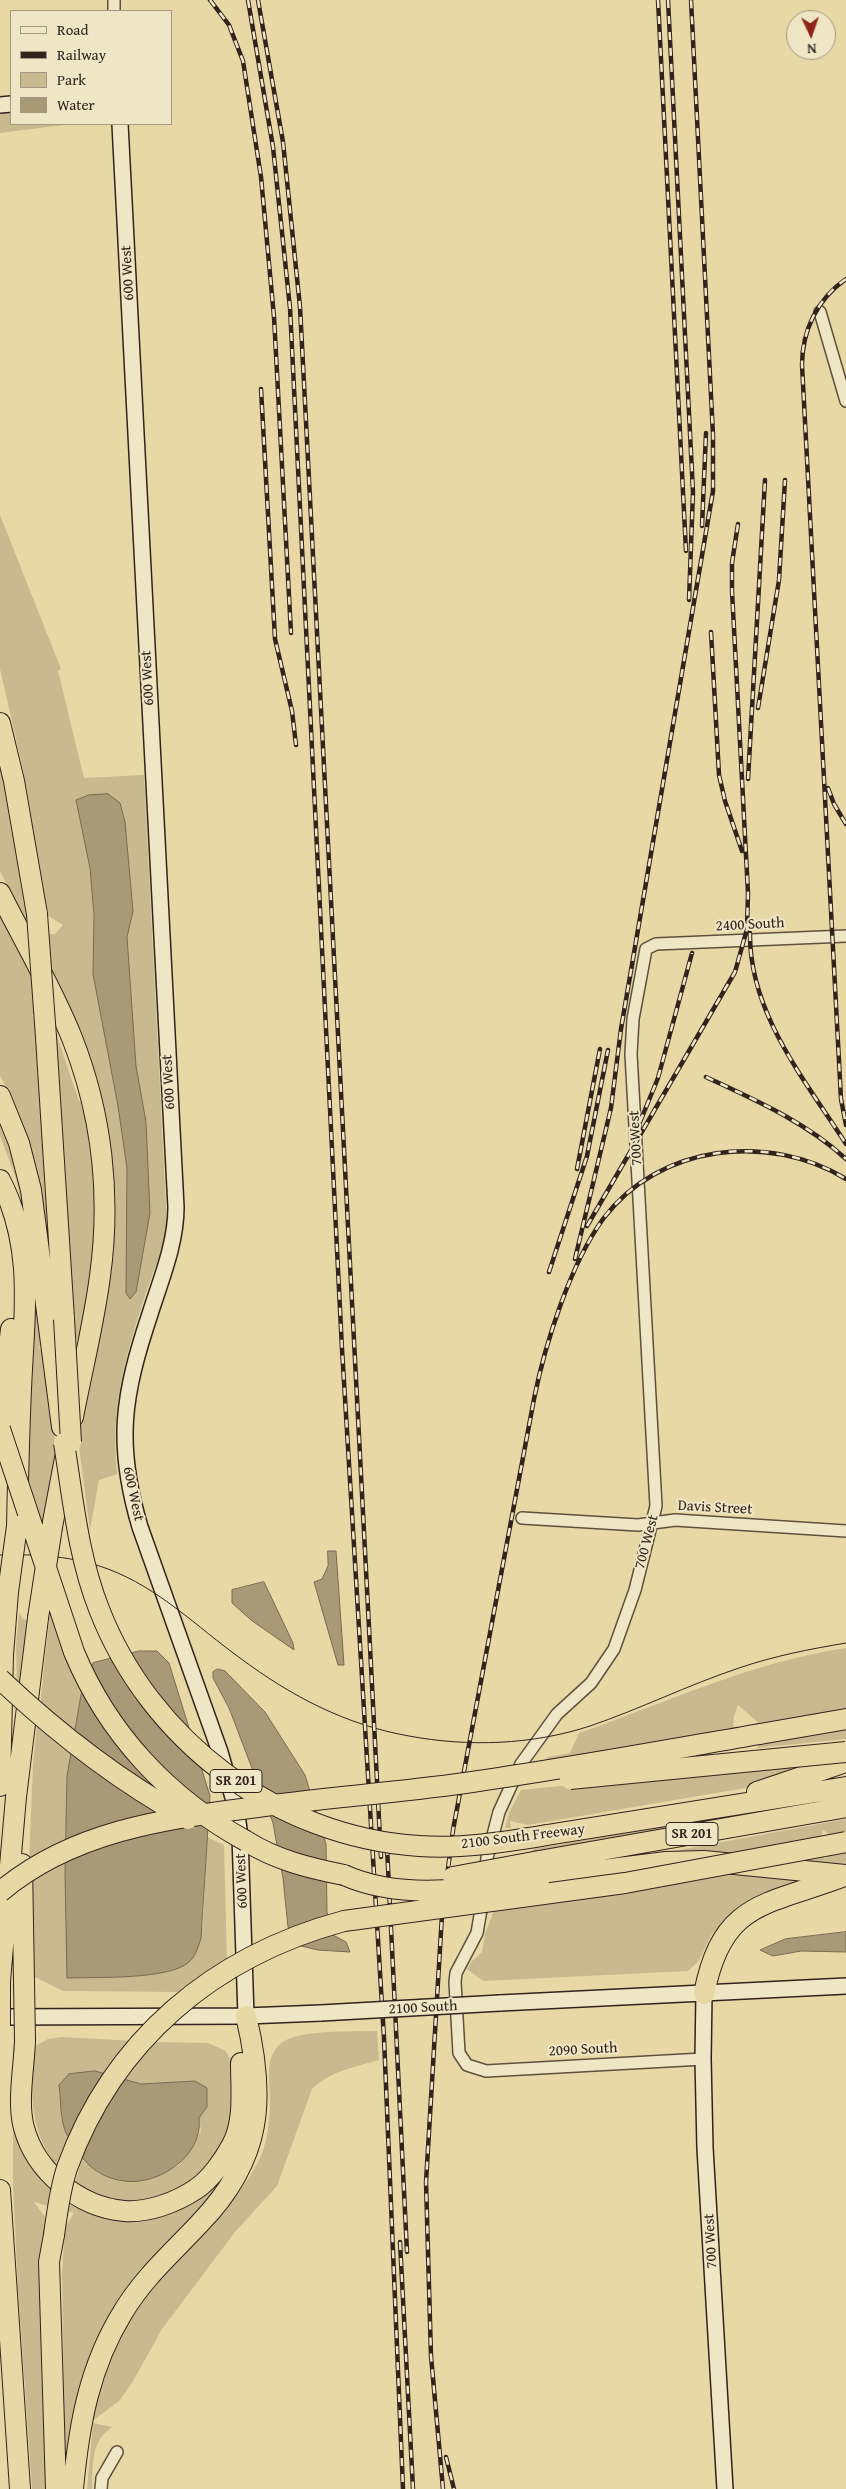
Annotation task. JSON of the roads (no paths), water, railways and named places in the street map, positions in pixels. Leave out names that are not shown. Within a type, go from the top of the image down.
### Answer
[{"type":"highway","points":[[0,723],[14,781],[37,914],[46,1037],[56,1320]]},
{"type":"highway","points":[[0,893],[72,1039],[92,1100],[103,1163],[105,1228],[100,1276],[52,1527],[24,1724],[2,1953],[0,2025]]},
{"type":"highway","points":[[0,1096],[19,1142],[31,1190],[56,1320]]},
{"type":"highway","points":[[0,1180],[13,1205],[22,1258],[26,1300],[20,1396],[17,1526],[8,1592],[3,1654],[0,1786]]},
{"type":"highway","points":[[0,1189],[9,1237],[14,1287],[11,1335],[0,1428],[74,1652],[90,1687],[107,1716],[136,1755],[176,1794],[205,1817],[260,1849]]},
{"type":"highway","name":"2100 South Freeway","points":[[56,1320],[74,1510],[89,1580],[104,1621],[123,1659],[144,1692],[170,1724],[200,1753],[235,1781],[296,1815],[324,1826],[374,1840],[420,1846],[501,1843],[846,1787]]},
{"type":"highway","points":[[0,1679],[56,1729],[119,1778],[220,1836],[240,1846],[260,1849]]},
{"type":"highway","points":[[0,1892],[43,1863],[81,1843],[124,1830],[200,1814],[500,1778],[846,1718]]},
{"type":"highway","points":[[24,1724],[25,2041],[22,2104],[24,2127],[30,2144],[43,2165],[57,2181],[75,2194],[97,2204],[125,2211],[150,2208],[175,2200],[197,2189],[217,2167],[232,2144],[241,2109],[241,2044],[246,2016]]},
{"type":"highway","points":[[359,1794],[447,1792],[846,1752]]},
{"type":"highway","points":[[639,1822],[757,1792],[846,1762]]},
{"type":"highway","name":"2100 South Freeway","points":[[260,1849],[295,1863],[344,1875],[400,1881],[433,1879],[540,1870],[846,1807]]},
{"type":"highway","points":[[0,1839],[2,1953]]},
{"type":"highway","points":[[56,2489],[49,2262],[67,2169],[82,2132],[105,2090],[129,2055],[171,2011],[205,1983],[270,1946],[309,1930],[344,1921],[624,1883],[846,1842]]},
{"type":"highway","points":[[540,1870],[704,1861],[846,1876]]},
{"type":"highway","points":[[704,1994],[712,1960],[730,1928],[745,1915],[760,1907],[846,1876]]},
{"type":"highway","points":[[73,2489],[80,2431],[93,2372],[122,2313],[146,2278],[202,2222],[230,2187],[248,2153],[256,2114],[253,2047],[246,2016]]},
{"type":"highway","points":[[0,2190],[20,2489]]},
{"type":"street","name":"600 West","points":[[120,125],[176,1207],[174,1234],[169,1256],[138,1350],[125,1406],[125,1455],[129,1490],[140,1527],[220,1752],[236,1808],[240,1836],[246,2016]]},
{"type":"street","points":[[820,312],[846,401]]},
{"type":"street","name":"2400 South","points":[[656,944],[846,936]]},
{"type":"street","name":"700 West","points":[[467,2065],[459,2053],[456,1973],[477,1933],[487,1858],[499,1812],[521,1764],[557,1714],[590,1683],[614,1649],[630,1607],[644,1545],[653,1523],[656,1506],[631,1054],[633,1018],[646,949],[656,944]]},
{"type":"street","name":"Davis Street","points":[[522,1518],[628,1525],[675,1520],[846,1531]]},
{"type":"street","name":"2100 South","points":[[0,2017],[246,2016],[846,1986]]},
{"type":"street","name":"700 West","points":[[704,1994],[703,2059],[706,2148],[725,2489]]},
{"type":"street","name":"2090 South","points":[[467,2065],[486,2071],[703,2059]]},
{"type":"street","points":[[101,2489],[102,2478],[117,2452]]},
{"type":"water","points":[[108,794],[120,803],[125,822],[133,911],[127,937],[136,1066],[146,1122],[150,1213],[136,1292],[130,1299],[126,1293],[127,1168],[118,1106],[93,974],[94,915],[90,868],[76,800],[89,795]]},
{"type":"water","points":[[328,1551],[336,1551],[344,1665],[338,1665],[314,1582],[322,1579],[328,1566]]},
{"type":"water","points":[[264,1582],[293,1643],[294,1650],[251,1620],[232,1603],[232,1590]]},
{"type":"water","points":[[139,1651],[157,1651],[169,1663],[210,1796],[201,1938],[195,1954],[189,1962],[179,1968],[166,1972],[149,1975],[67,1978],[65,1873],[67,1776],[81,1695],[93,1663]]},
{"type":"water","points":[[218,1669],[225,1671],[265,1712],[305,1775],[326,1844],[327,1912],[331,1934],[346,1942],[350,1952],[318,1950],[297,1945],[288,1927],[283,1878],[273,1823],[229,1708],[213,1678],[213,1672]]},
{"type":"water","points":[[846,1932],[846,1952],[801,1951],[773,1956],[760,1950],[785,1939]]},
{"type":"water","points":[[95,2071],[141,2084],[195,2081],[207,2088],[207,2107],[199,2118],[199,2132],[187,2156],[164,2173],[137,2181],[124,2181],[107,2177],[88,2164],[77,2151],[65,2129],[59,2085],[69,2074]]},
{"type":"tram line","points":[[0,1555],[28,1555],[82,1561],[127,1577],[161,1597],[259,1672],[299,1696],[341,1717],[363,1725],[431,1740],[477,1743],[500,1742],[546,1737],[568,1732],[609,1719],[701,1682],[752,1664],[792,1653],[846,1643]]},
{"type":"railway","points":[[210,0],[229,25],[243,61],[261,177],[274,317],[291,633]]},
{"type":"railway","points":[[248,0],[273,147],[290,308],[342,1349],[384,2038],[403,2489]]},
{"type":"railway","points":[[258,0],[283,142],[300,307],[381,1857]]},
{"type":"railway","points":[[658,0],[686,551]]},
{"type":"railway","points":[[668,0],[693,492],[689,600]]},
{"type":"railway","points":[[575,1259],[611,1108],[621,1029],[713,491],[713,435],[691,0]]},
{"type":"railway","points":[[846,279],[827,296],[813,317],[805,340],[802,365],[841,1099],[846,1125]]},
{"type":"railway","points":[[261,389],[275,639],[292,711],[296,745]]},
{"type":"railway","points":[[702,526],[706,433]]},
{"type":"railway","points":[[748,779],[765,480]]},
{"type":"railway","points":[[758,708],[779,580],[785,480]]},
{"type":"railway","points":[[587,1226],[735,972],[747,929],[748,893],[732,591],[732,563],[738,524]]},
{"type":"railway","points":[[711,632],[719,775],[725,801],[742,851]]},
{"type":"railway","points":[[828,788],[834,804],[846,824]]},
{"type":"railway","points":[[750,933],[752,962],[759,991],[769,1018],[797,1070],[846,1144]]},
{"type":"railway","points":[[640,1122],[658,1078],[692,953]]},
{"type":"railway","points":[[577,1169],[600,1049]]},
{"type":"railway","points":[[549,1272],[587,1156],[608,1050]]},
{"type":"railway","points":[[706,1077],[761,1103],[797,1123],[831,1146],[846,1159]]},
{"type":"railway","points":[[443,2489],[431,2356],[426,2182],[442,1915],[453,1830],[534,1399],[552,1330],[580,1259],[603,1219],[626,1194],[654,1174],[684,1161],[717,1153],[750,1151],[783,1155],[816,1164],[846,1179]]},
{"type":"railway","points":[[387,1847],[407,2252]]},
{"type":"railway","points":[[400,2242],[413,2489]]},
{"type":"railway","points":[[446,2457],[454,2489]]}]
